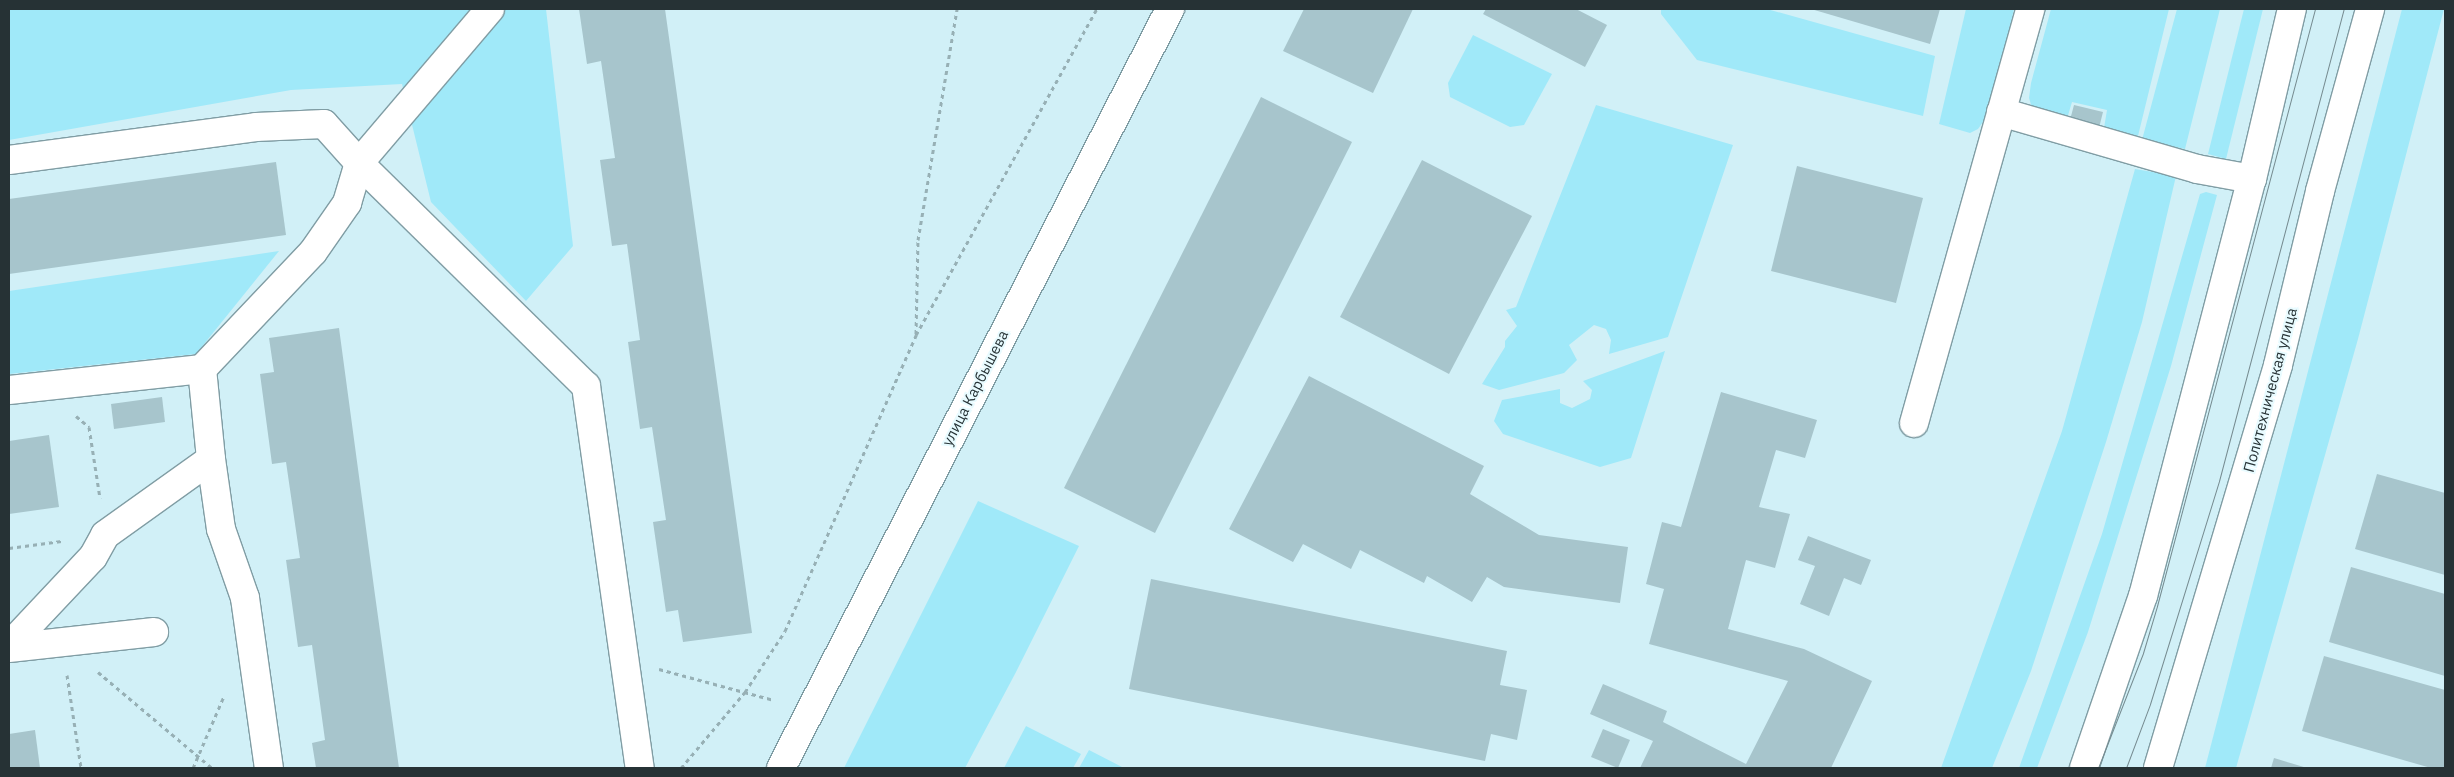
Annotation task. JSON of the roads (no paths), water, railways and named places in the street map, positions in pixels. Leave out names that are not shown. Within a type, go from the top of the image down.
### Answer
[{"type":"main road","points":[[9,390],[202,369],[313,252],[347,204],[359,162],[490,9]]},
{"type":"main road","name":"улица Карбышева","points":[[781,768],[1170,9]]},
{"type":"main road","points":[[1914,423],[2030,9]]},
{"type":"main road","points":[[2084,768],[2143,596],[2252,179],[2292,9]]},
{"type":"main road","name":"Политехническая улица","points":[[2158,768],[2278,365],[2320,191],[2370,9]]},
{"type":"main road","points":[[2001,112],[2197,169],[2252,179]]},
{"type":"main road","points":[[9,160],[256,126],[324,124],[359,162],[586,386],[640,768]]},
{"type":"main road","points":[[202,369],[211,459],[221,529],[245,598],[269,768]]},
{"type":"main road","points":[[9,647],[93,557],[105,536],[211,459]]},
{"type":"main road","points":[[9,647],[154,632]]},
{"type":"tram line","points":[[2098,768],[2143,653],[2157,606],[2315,9]]},
{"type":"tram line","points":[[2126,768],[2150,704],[2219,481],[2344,9]]}]
